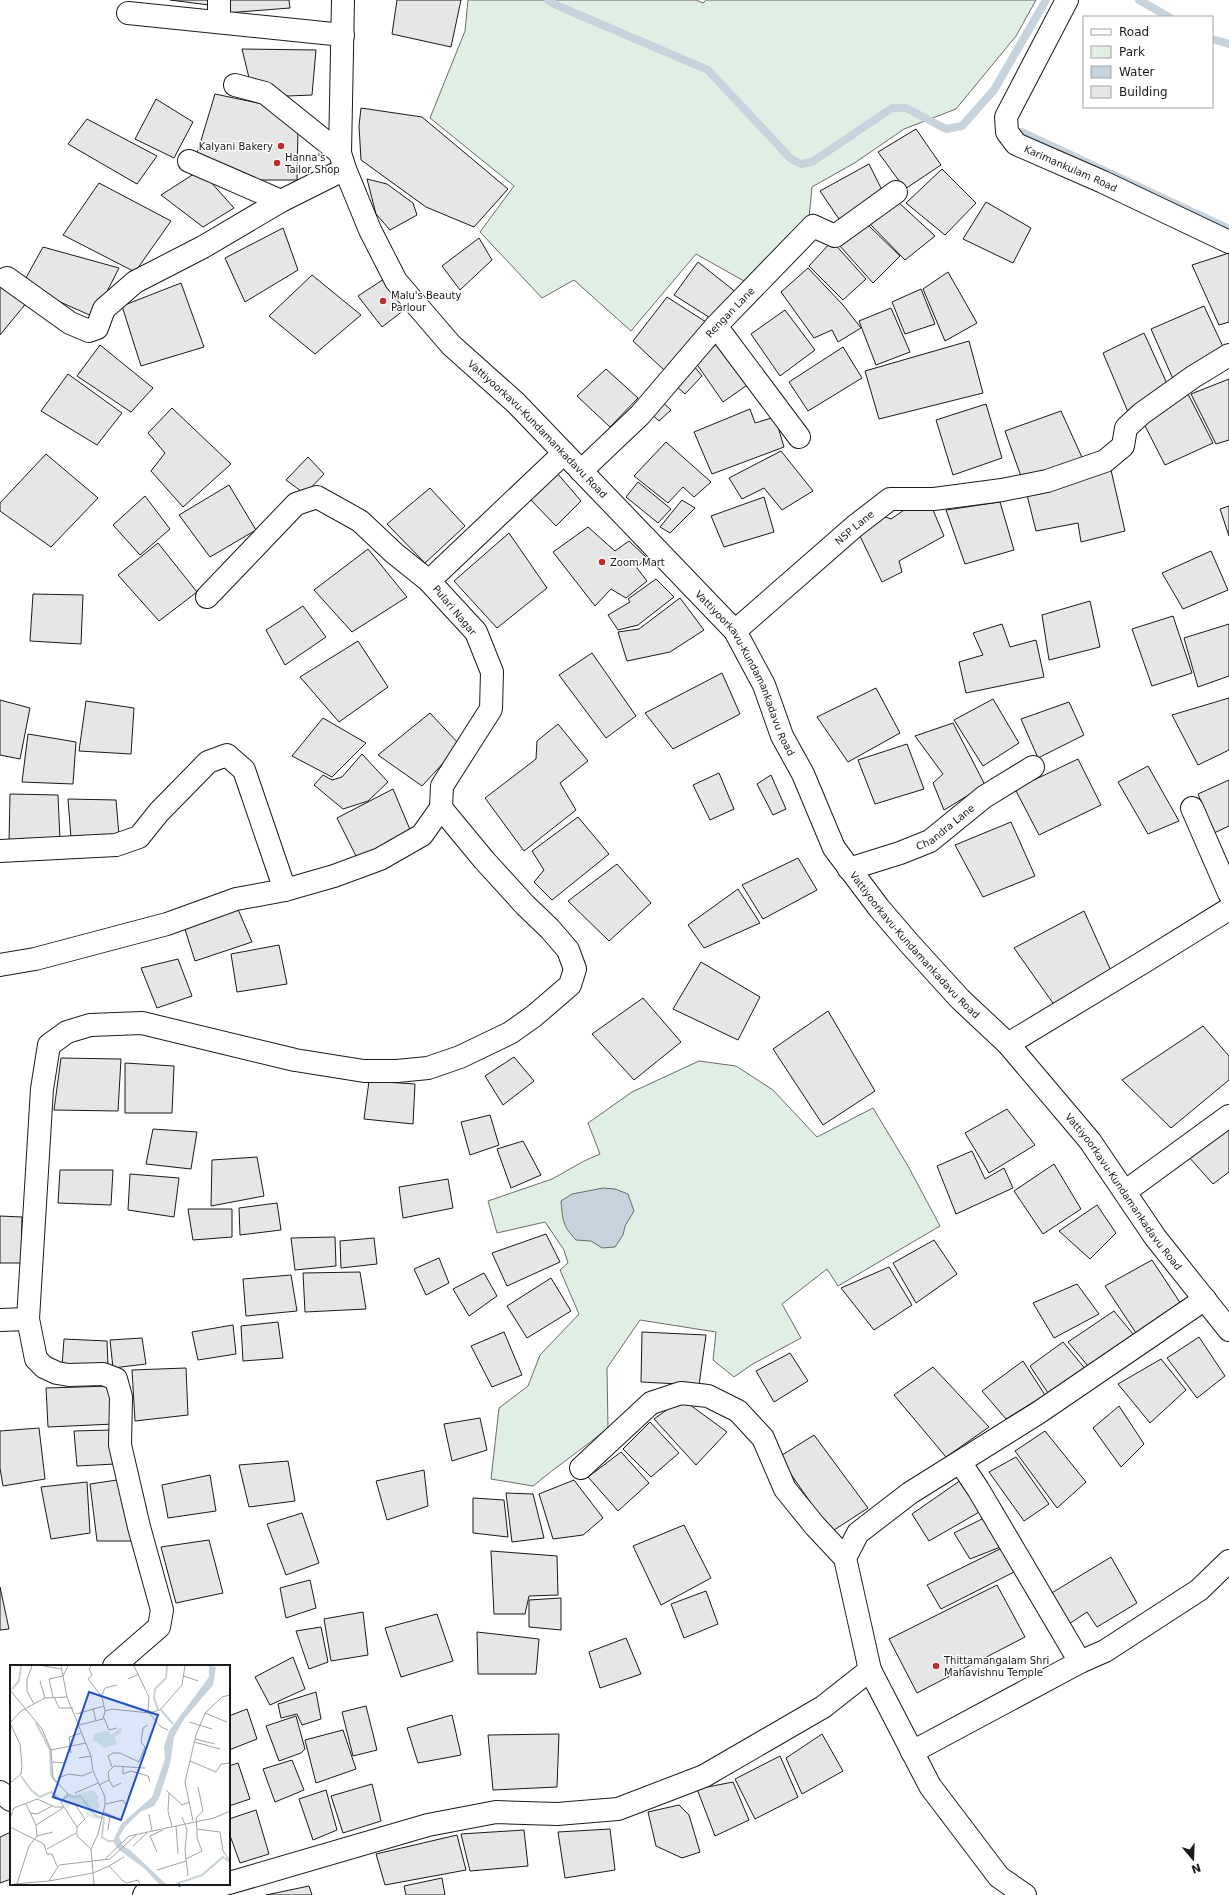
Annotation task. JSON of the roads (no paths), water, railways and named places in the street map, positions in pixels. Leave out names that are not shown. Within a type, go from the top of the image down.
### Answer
[{"type":"street","points":[[219,0],[219,22]]},
{"type":"street","name":"Vattiyoorkavu-Kundamankadavu Road","points":[[343,0],[342,161],[370,230],[396,280],[451,345],[516,403],[735,631],[764,685],[782,736],[803,774],[834,848],[849,869],[909,943],[960,999],[1008,1044],[1090,1141],[1126,1192],[1155,1237],[1229,1330]]},
{"type":"street","name":"Karimankulam Road","points":[[1068,0],[1006,117],[1007,132],[1016,144],[1103,182],[1229,242]]},
{"type":"street","points":[[128,13],[343,35]]},
{"type":"street","points":[[7,278],[70,322],[89,331],[97,328],[104,309],[135,282],[203,247],[281,201],[342,161],[265,93],[235,85]]},
{"type":"street","points":[[189,162],[281,201]]},
{"type":"street","name":"Rengan Lane","points":[[581,471],[640,415],[716,326],[813,226],[834,236],[896,192]]},
{"type":"street","points":[[716,326],[799,437]]},
{"type":"street","name":"NSP Lane","points":[[735,631],[855,526],[890,499],[934,499],[1002,490],[1047,481],[1104,461],[1123,446],[1126,428],[1141,414],[1193,377],[1229,355]]},
{"type":"street","name":"Pulari Nagar","points":[[441,808],[442,786],[491,709],[492,672],[476,632],[429,581],[564,453]]},
{"type":"street","points":[[207,597],[296,504],[317,497],[360,521],[394,553],[429,581]]},
{"type":"street","points":[[0,851],[116,846],[139,837],[159,812],[208,762],[227,755],[244,770],[285,890]]},
{"type":"street","name":"Chandra Lane","points":[[849,869],[900,853],[930,840],[984,797],[1033,767]]},
{"type":"street","points":[[0,965],[35,959],[167,924],[236,899],[285,890],[334,876],[380,859],[422,835],[441,808],[484,860],[568,950],[575,969],[570,985],[534,1016],[510,1033],[460,1056],[428,1068],[397,1071],[364,1071],[295,1060],[142,1023],[90,1024],[67,1032],[49,1045],[42,1089],[28,1319],[36,1358],[44,1367],[57,1374],[103,1374],[116,1379],[121,1397],[120,1444],[139,1527],[162,1610],[159,1627],[115,1665]]},
{"type":"street","points":[[1192,808],[1229,893]]},
{"type":"street","points":[[1008,1044],[1229,909]]},
{"type":"street","points":[[1126,1192],[1229,1116]]},
{"type":"street","points":[[845,1558],[858,1533],[910,1493],[1112,1364],[1205,1299]]},
{"type":"street","points":[[0,1320],[28,1319]]},
{"type":"street","points":[[581,1468],[651,1403],[681,1393],[708,1396],[738,1411],[763,1438],[786,1489],[814,1526],[845,1558],[870,1670],[930,1786],[1000,1877],[1015,1892]]},
{"type":"street","points":[[960,1462],[978,1489],[1080,1662]]},
{"type":"street","points":[[912,1752],[1080,1662],[1105,1651],[1199,1590],[1229,1561]]},
{"type":"street","points":[[230,1883],[428,1825],[496,1812],[557,1814],[618,1809],[704,1776],[823,1708],[870,1670]]},
{"type":"street","points":[[0,1792],[10,1799]]},
{"type":"street","points":[[187,1895],[222,1885]]},
{"type":"street","points":[[144,1890],[172,1895]]},
{"type":"water","points":[[603,1188],[615,1189],[628,1194],[634,1211],[625,1226],[623,1235],[615,1247],[602,1248],[591,1241],[576,1240],[568,1230],[563,1218],[561,1201],[572,1194]]},
{"type":"waterway","points":[[548,0],[556,5],[708,70],[791,159],[801,164],[812,162],[892,108],[906,108],[946,129],[962,126],[994,90],[1046,0]]},
{"type":"waterway","points":[[1139,0],[1167,16]]},
{"type":"waterway","points":[[1213,39],[1229,44]]},
{"type":"waterway","points":[[1022,132],[1229,229]]},
{"type":"place","name":"Kalyani Bakery","points":[[281,146]]},
{"type":"place","name":"Hanna's Tailor Shop","points":[[277,163]]},
{"type":"place","name":"Malu's Beauty Parlour","points":[[383,301]]},
{"type":"place","name":"Zoom Mart","points":[[602,562]]},
{"type":"place","name":"Thittamangalam Shri Mahavishnu Temple","points":[[936,1666]]}]
